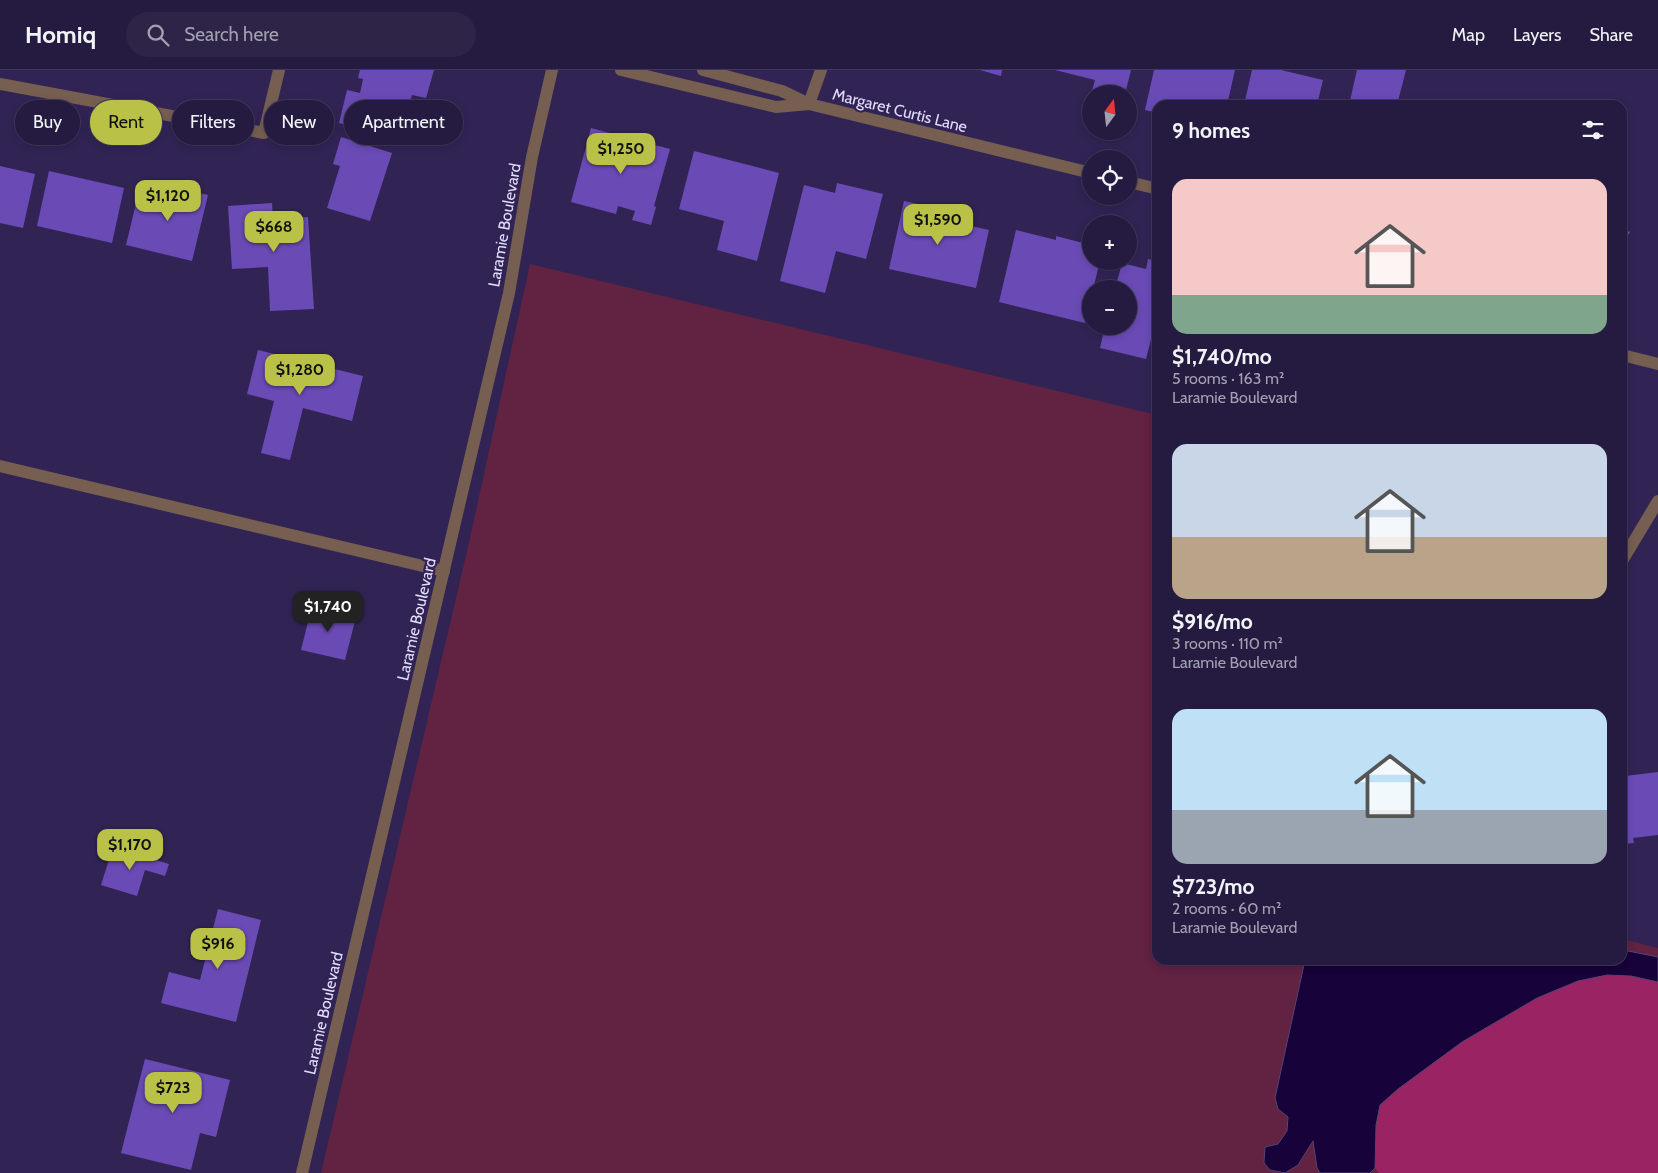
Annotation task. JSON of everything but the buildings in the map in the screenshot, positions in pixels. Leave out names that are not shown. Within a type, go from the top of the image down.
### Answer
[{"type":"street","points":[[0,84],[264,133],[279,70]]},
{"type":"street","name":"Laramie Boulevard","points":[[302,1173],[509,293],[532,157],[552,70]]},
{"type":"street","points":[[621,70],[776,108],[809,104],[821,70]]},
{"type":"street","name":"Margaret Curtis Lane","points":[[703,70],[782,91],[809,104],[1082,171]]},
{"type":"street","points":[[1137,184],[1152,188]]},
{"type":"street","points":[[1627,356],[1658,364]]},
{"type":"street","points":[[0,466],[444,571]]},
{"type":"street","points":[[1627,553],[1658,501]]},
{"type":"shaded area","points":[[530,264],[1152,414],[1152,965],[1627,965],[1627,940],[1658,948],[1658,1173],[321,1173],[468,547]]},
{"type":"shaded area","points":[[1627,951],[1658,957],[1658,982],[1631,976],[1607,975],[1578,981],[1537,998],[1462,1042],[1398,1089],[1380,1105],[1376,1125],[1375,1168],[1370,1173],[1320,1173],[1317,1168],[1313,1141],[1298,1165],[1285,1173],[1270,1170],[1264,1163],[1265,1147],[1278,1144],[1287,1131],[1288,1117],[1278,1109],[1275,1098],[1304,965],[1627,965]]},
{"type":"shaded area","points":[[1607,975],[1631,976],[1658,982],[1658,1173],[1379,1173],[1375,1168],[1375,1153],[1376,1125],[1380,1105],[1398,1089],[1462,1042],[1537,998],[1578,981]]}]
